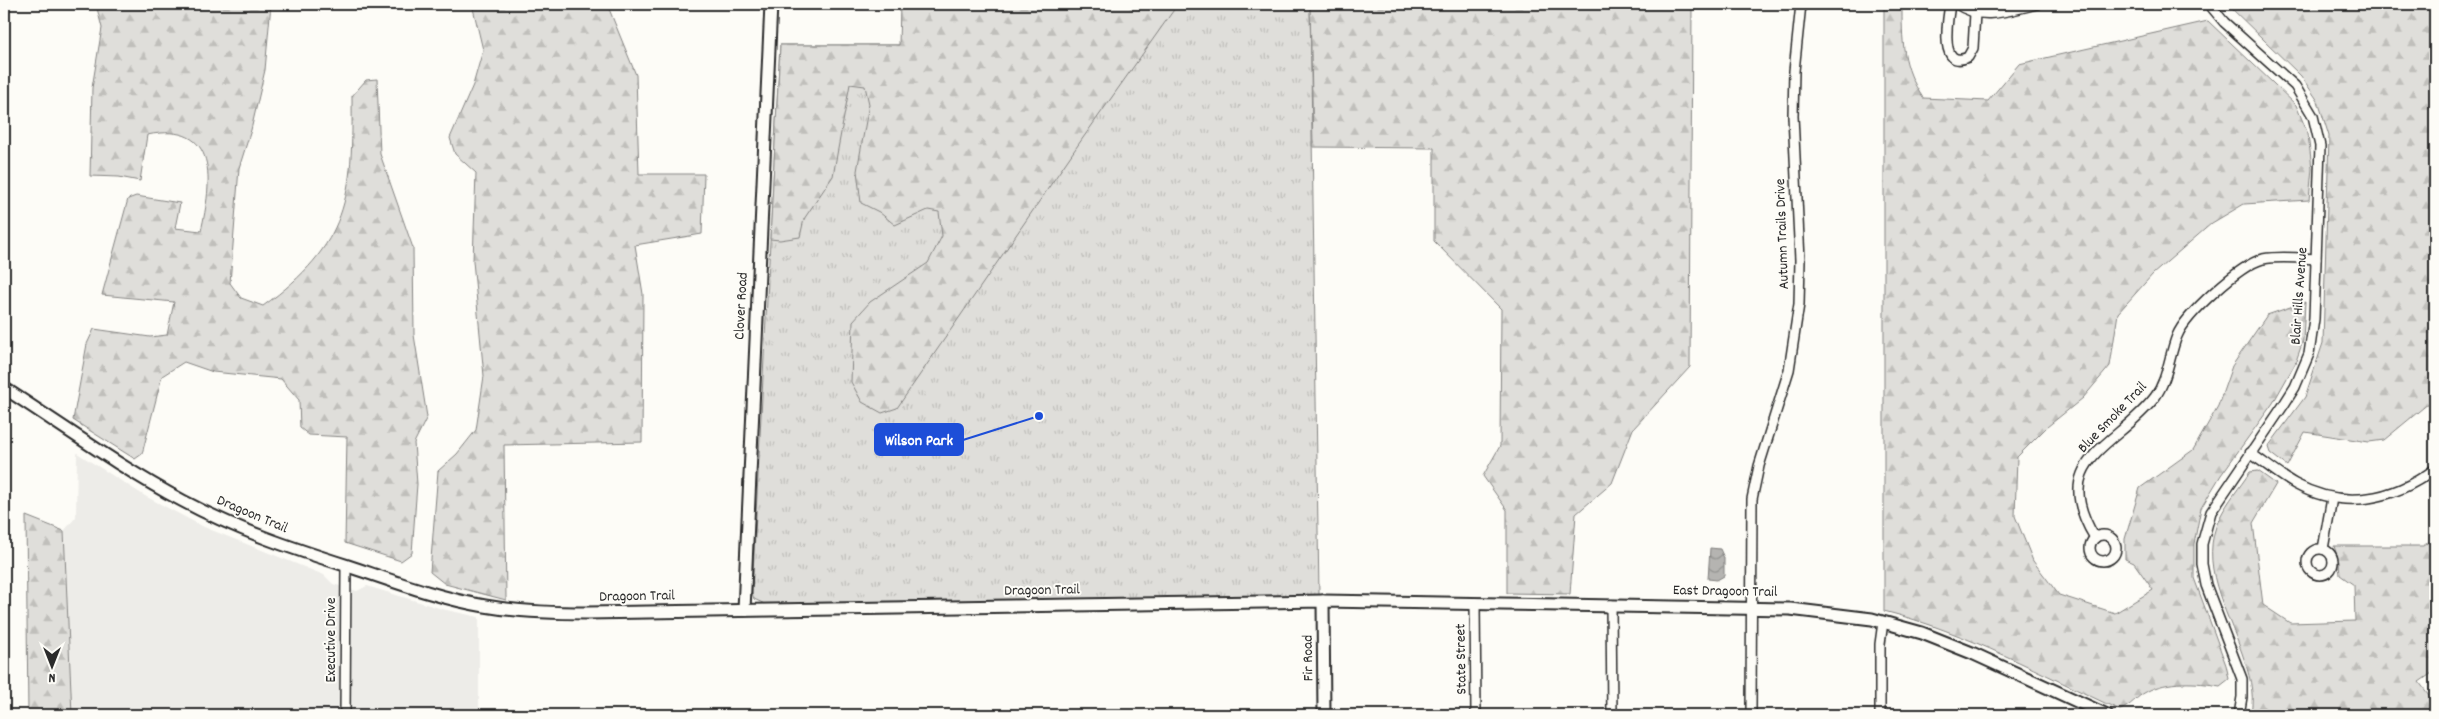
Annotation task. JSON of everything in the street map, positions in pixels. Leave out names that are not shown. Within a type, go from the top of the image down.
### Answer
[{"type":"street","name":"Clover Road","points":[[744,610],[771,4]]},
{"type":"street","name":"Autumn Trails Drive","points":[[1750,715],[1752,499],[1759,466],[1788,370],[1799,304],[1800,260],[1793,116],[1796,48],[1801,4]]},
{"type":"street","points":[[1950,4],[1947,49],[1949,54],[1958,60],[1968,58],[1973,51],[1974,13]]},
{"type":"street","points":[[1957,4],[1974,13],[1997,13],[2037,4]]},
{"type":"street","name":"Blair Hills Avenue","points":[[2209,4],[2224,22],[2295,86],[2313,116],[2320,146],[2314,319],[2309,354],[2295,387],[2211,512],[2202,544],[2202,564],[2206,585],[2242,679],[2239,715]]},
{"type":"street","name":"Blue Smoke Trail","points":[[2095,538],[2086,523],[2079,497],[2082,474],[2099,449],[2146,407],[2159,390],[2182,326],[2193,313],[2245,266],[2264,259],[2316,259]]},
{"type":"street","name":"Dragoon Trail","points":[[4,388],[182,501],[256,534],[446,597],[504,609],[587,613],[1323,601]]},
{"type":"street","points":[[2250,453],[2294,483],[2332,498],[2359,499],[2391,494],[2421,480],[2435,470]]},
{"type":"street","points":[[2323,549],[2332,498]]},
{"type":"street","name":"Executive Drive","points":[[345,715],[346,565]]},
{"type":"street","name":"East Dragoon Trail","points":[[1323,601],[1751,607],[1821,611],[1883,622],[1950,643],[2107,715]]},
{"type":"street","name":"Fir Road","points":[[1323,601],[1324,715]]},
{"type":"street","name":"State Street","points":[[1475,603],[1476,715]]},
{"type":"street","points":[[1611,605],[1612,715]]},
{"type":"street","points":[[1880,715],[1880,644],[1883,622]]},
{"type":"shaded area","points":[[77,453],[145,496],[204,527],[324,575],[333,584],[357,591],[367,586],[442,609],[479,617],[479,715],[72,715],[64,531],[76,517]]},
{"type":"green space","points":[[96,4],[271,4],[265,70],[251,130],[239,168],[230,283],[241,298],[263,306],[292,283],[313,261],[329,239],[340,215],[347,190],[351,162],[352,96],[366,80],[377,79],[380,154],[413,248],[414,335],[427,417],[414,443],[417,484],[412,553],[401,561],[345,543],[347,437],[309,435],[300,428],[299,400],[281,379],[213,372],[184,362],[162,376],[142,454],[135,459],[73,420],[87,344],[94,329],[150,337],[167,335],[174,302],[102,295],[128,199],[136,196],[180,203],[175,228],[201,231],[205,212],[208,176],[205,159],[199,146],[188,137],[171,133],[147,135],[140,181],[119,177],[90,176],[92,88],[102,28]]},
{"type":"green space","points":[[472,4],[607,4],[636,75],[639,174],[704,174],[702,234],[635,245],[643,294],[642,442],[504,445],[506,600],[445,584],[430,572],[438,471],[457,454],[476,430],[484,376],[473,261],[476,173],[455,154],[450,138],[473,85],[483,50]]},
{"type":"green space","points":[[900,4],[1178,4],[1078,145],[897,408],[882,413],[862,402],[851,382],[853,321],[870,302],[928,263],[942,236],[939,212],[928,210],[895,225],[879,212],[861,203],[857,171],[869,104],[865,86],[850,84],[833,176],[804,219],[800,237],[780,240],[770,239],[780,45],[899,45]]},
{"type":"green space","points":[[989,4],[1310,4],[1319,595],[767,605],[754,599],[752,593],[780,45],[899,45]]},
{"type":"green space","points":[[1310,4],[1692,4],[1690,367],[1633,429],[1612,483],[1576,514],[1570,594],[1507,593],[1507,510],[1483,476],[1500,446],[1501,309],[1434,241],[1434,148],[1313,147]]},
{"type":"green space","points":[[1884,4],[1902,4],[1903,42],[1907,64],[1923,98],[1988,101],[2019,64],[2208,21],[2296,105],[2308,134],[2312,168],[2309,200],[2244,204],[2212,223],[2153,274],[2118,313],[2110,366],[2083,398],[2047,427],[2017,457],[2015,516],[2033,561],[2059,595],[2115,613],[2153,590],[2134,563],[2125,559],[2125,539],[2140,488],[2193,450],[2218,406],[2232,366],[2267,315],[2305,302],[2303,341],[2295,364],[2273,403],[2221,475],[2201,508],[2194,544],[2194,578],[2226,665],[2229,679],[2220,686],[2192,683],[2163,685],[2139,696],[2120,710],[1975,642],[1945,630],[1884,611]]},
{"type":"green space","points":[[2227,4],[2435,4],[2435,398],[2384,440],[2369,442],[2305,432],[2287,466],[2270,453],[2268,447],[2305,397],[2323,343],[2329,136],[2318,101],[2301,76]]},
{"type":"green space","points":[[2258,471],[2276,484],[2253,523],[2263,605],[2290,623],[2355,621],[2354,585],[2340,575],[2339,562],[2334,546],[2423,546],[2435,538],[2435,671],[2419,682],[2435,703],[2435,715],[2255,715],[2251,713],[2252,690],[2249,675],[2222,603],[2213,569],[2212,552],[2214,534],[2223,511],[2250,472]]},
{"type":"green space","points":[[26,516],[64,531],[72,715],[28,715]]},
{"type":"water","points":[[1710,548],[1720,549],[1724,558],[1724,576],[1717,580],[1708,579]]},
{"type":"place","name":"Wilson Park","points":[[1039,416]]}]
